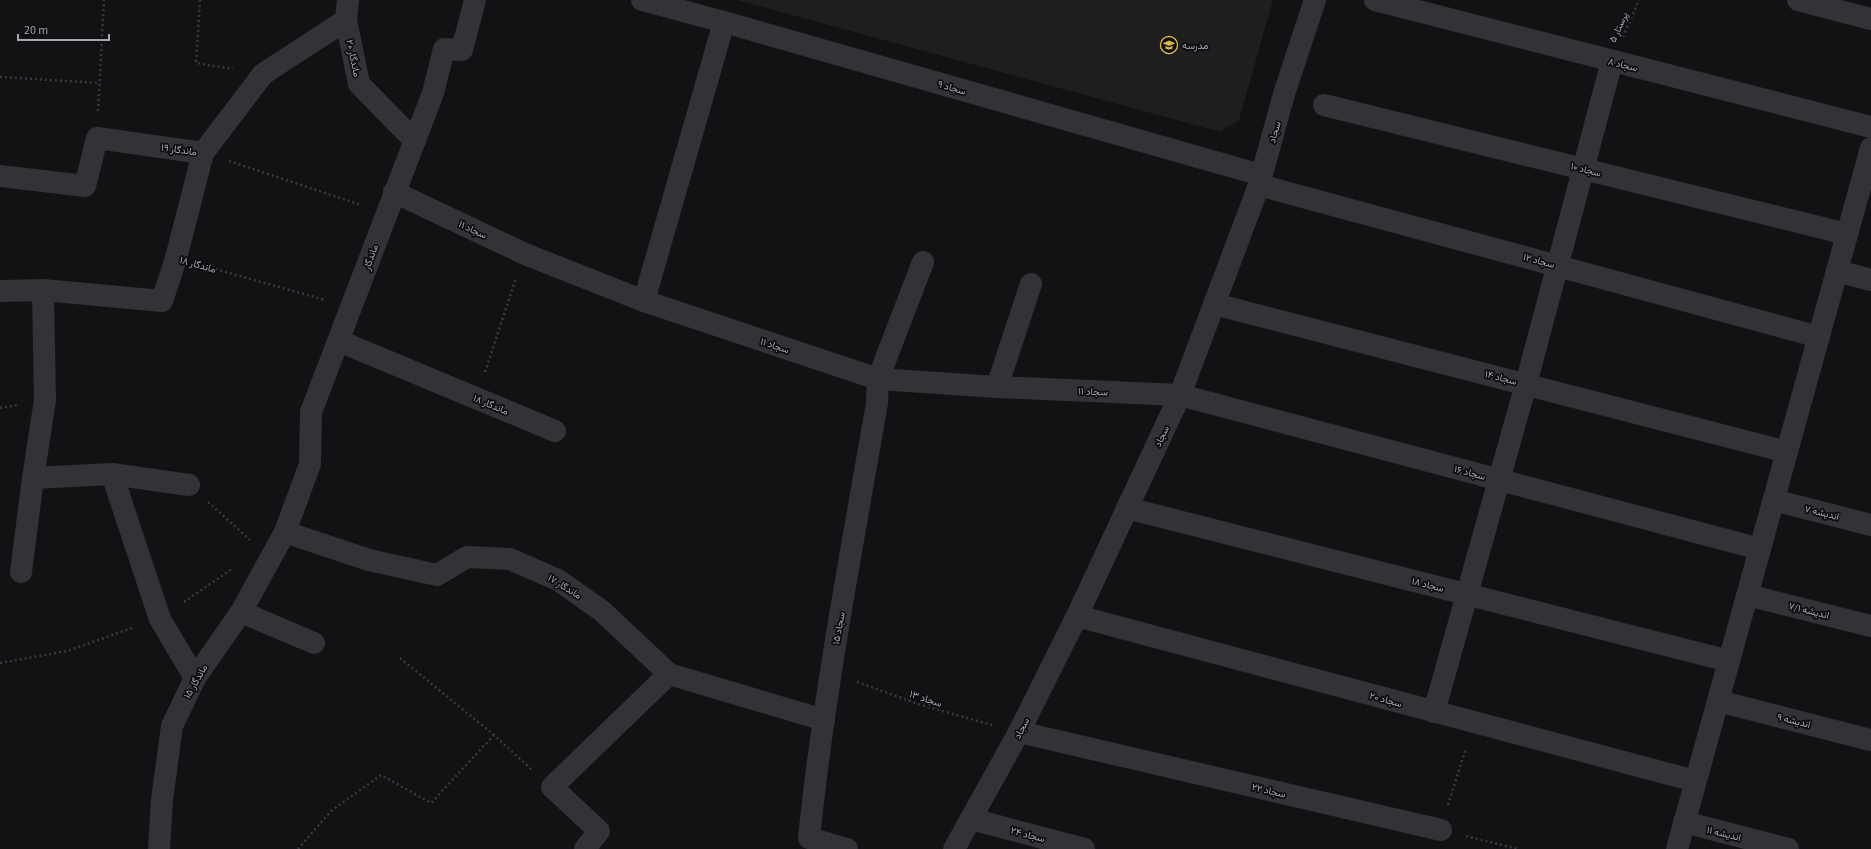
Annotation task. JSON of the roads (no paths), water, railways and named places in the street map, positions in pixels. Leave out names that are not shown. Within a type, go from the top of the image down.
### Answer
[{"type":"street","name":"ماندگار","points":[[285,532],[310,464],[311,412],[433,93],[444,49],[462,50],[475,0]]},
{"type":"street","name":"سجاد ۹","points":[[642,0],[724,22],[1260,180]]},
{"type":"street","name":"سجاد","points":[[954,849],[1019,732],[1077,616],[1180,394],[1260,180],[1284,94],[1315,0]]},
{"type":"street","name":"سجاد ۸","points":[[1375,0],[1871,127]]},
{"type":"street","points":[[1798,0],[1871,19]]},
{"type":"street","name":"ماندگار ۲۰","points":[[347,10],[359,84],[415,141]]},
{"type":"street","points":[[203,152],[263,74],[347,10]]},
{"type":"street","points":[[644,301],[724,22]]},
{"type":"street","points":[[1434,712],[1526,384],[1582,168],[1612,61]]},
{"type":"street","name":"سجاد ۱۰","points":[[1324,105],[1847,234]]},
{"type":"street","name":"ماندگار ۱۹","points":[[0,176],[85,186],[96,138],[203,152]]},
{"type":"street","points":[[1677,849],[1871,148]]},
{"type":"street","name":"ماندگار ۱۸","points":[[0,291],[44,290],[162,300],[176,258],[203,152]]},
{"type":"street","name":"سجاد ۱۲","points":[[1260,180],[1558,265],[1819,336]]},
{"type":"street","name":"سجاد ۱۱","points":[[394,192],[525,254],[644,301],[878,379],[997,387],[1180,394]]},
{"type":"street","name":"سجاد ۱۵","points":[[847,849],[809,838],[815,776],[830,672],[877,403],[878,379],[923,262]]},
{"type":"street","points":[[1837,271],[1871,280]]},
{"type":"street","points":[[997,387],[1031,284]]},
{"type":"street","points":[[21,572],[45,400],[44,290]]},
{"type":"street","name":"سجاد ۱۴","points":[[1214,304],[1787,452]]},
{"type":"street","name":"ماندگار ۱۸","points":[[339,341],[555,431]]},
{"type":"street","name":"سجاد ۱۶","points":[[1180,394],[1760,549]]},
{"type":"street","points":[[33,478],[112,474],[189,485]]},
{"type":"street","points":[[112,474],[160,619],[195,678]]},
{"type":"street","name":"اندیشه ۷","points":[[1774,500],[1871,524]]},
{"type":"street","name":"سجاد ۱۸","points":[[1127,508],[1729,661]]},
{"type":"street","name":"ماندگار ۱۵","points":[[159,849],[162,800],[172,726],[195,678],[241,612],[285,532]]},
{"type":"street","name":"ماندگار ۱۷","points":[[285,532],[369,560],[437,575],[467,557],[510,559],[558,580],[602,610],[669,674],[824,720]]},
{"type":"street","name":"اندیشه ۷/۱","points":[[1747,595],[1871,626]]},
{"type":"street","points":[[241,612],[314,643]]},
{"type":"street","name":"سجاد ۲۰","points":[[1077,616],[1696,781]]},
{"type":"street","points":[[585,849],[599,831],[552,787],[669,674]]},
{"type":"street","name":"اندیشه ۹","points":[[1718,701],[1871,740]]},
{"type":"street","name":"سجاد ۲۲","points":[[1019,732],[1441,830]]},
{"type":"street","name":"سجاد ۲۴","points":[[971,819],[1084,849]]},
{"type":"street","name":"اندیشه ۱۱","points":[[1684,822],[1788,849]]},
{"type":"place","name":"مدرسه","points":[[1169,45]]}]
